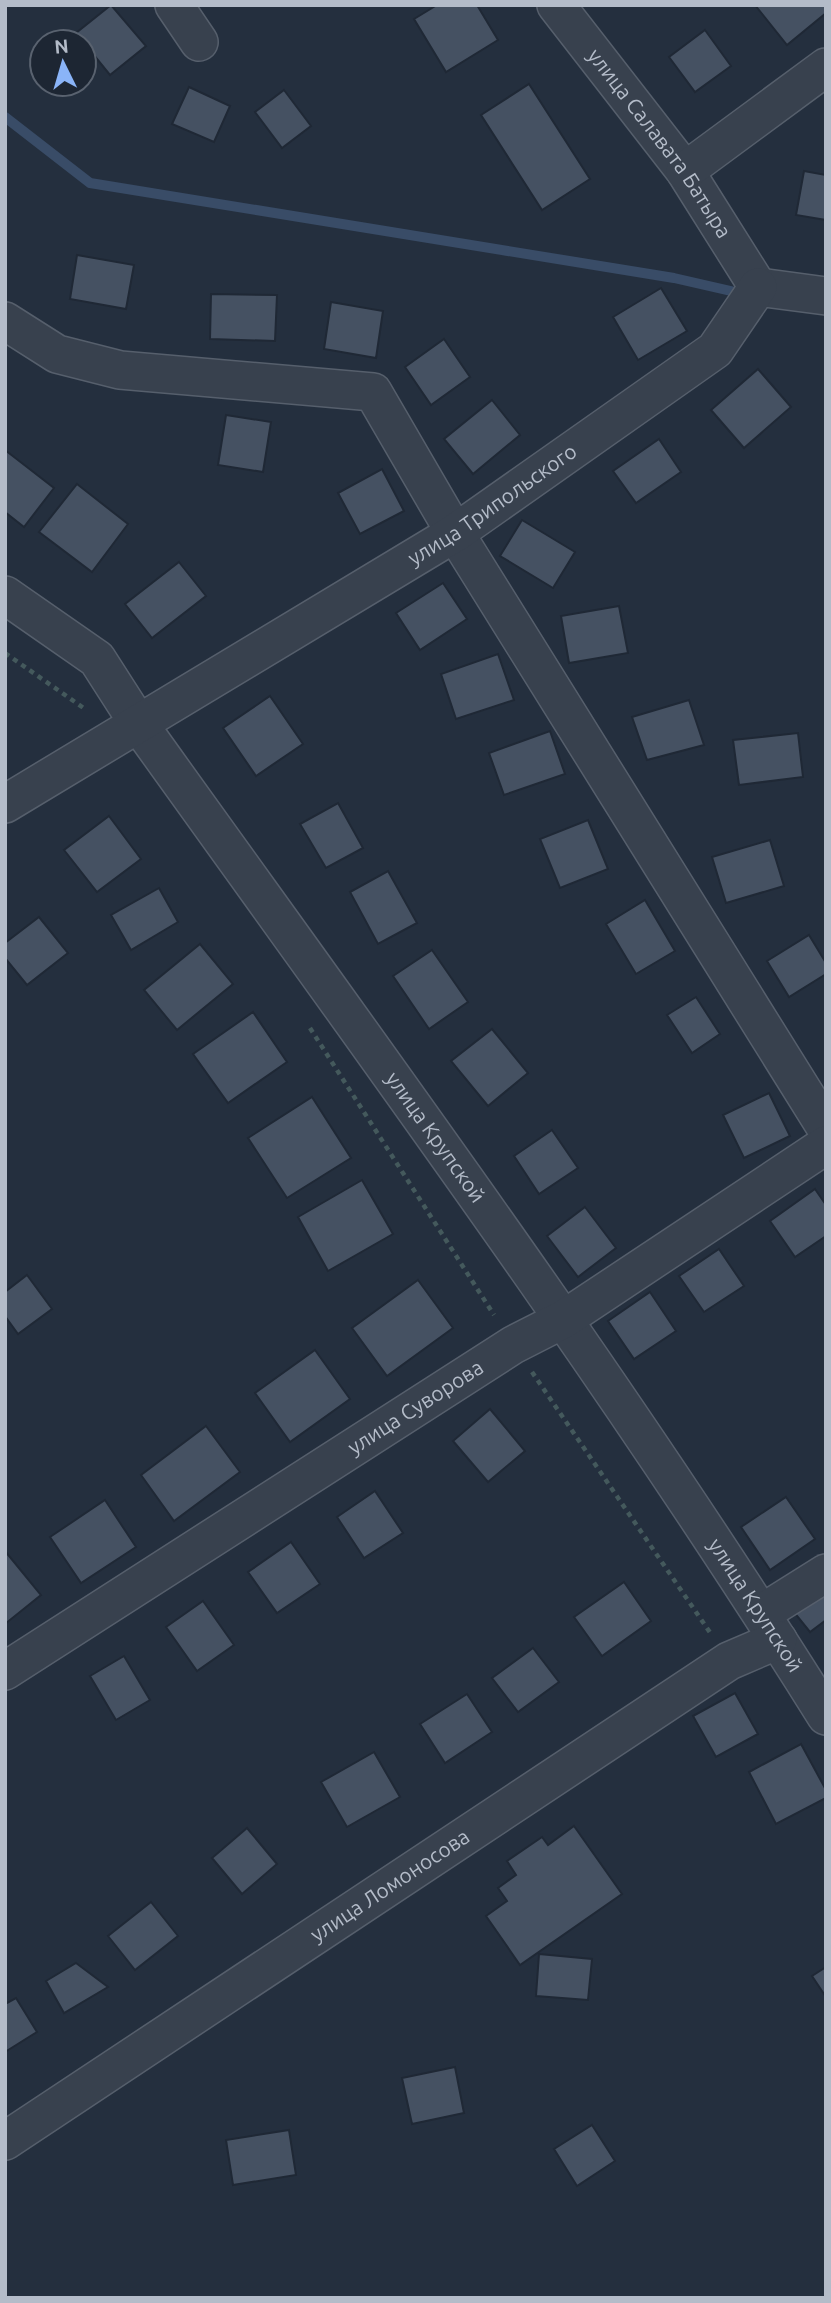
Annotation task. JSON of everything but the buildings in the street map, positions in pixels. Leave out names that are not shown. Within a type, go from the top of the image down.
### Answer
[{"type":"street","points":[[174,5],[199,41]]},
{"type":"street","name":"улица Салавата Батыра","points":[[556,5],[685,171],[758,287]]},
{"type":"street","points":[[685,171],[826,66]]},
{"type":"street","points":[[758,287],[826,296]]},
{"type":"street","name":"улица Трипольского","points":[[5,804],[455,533],[715,350],[758,287]]},
{"type":"street","points":[[5,321],[57,354],[120,370],[373,392],[455,533],[826,1128]]},
{"type":"street","name":"улица Крупской","points":[[5,595],[97,659],[129,728],[564,1319],[770,1626],[826,1716]]},
{"type":"street","name":"улица Суворова","points":[[5,1671],[513,1345],[564,1319],[826,1145]]},
{"type":"street","name":"улица Ломоносова","points":[[5,2141],[729,1661],[826,1573]]},
{"type":"path","points":[[5,653],[129,728]]},
{"type":"path","points":[[309,1027],[513,1345],[729,1661]]},
{"type":"waterway","points":[[5,117],[90,183],[674,278],[744,294]]}]
